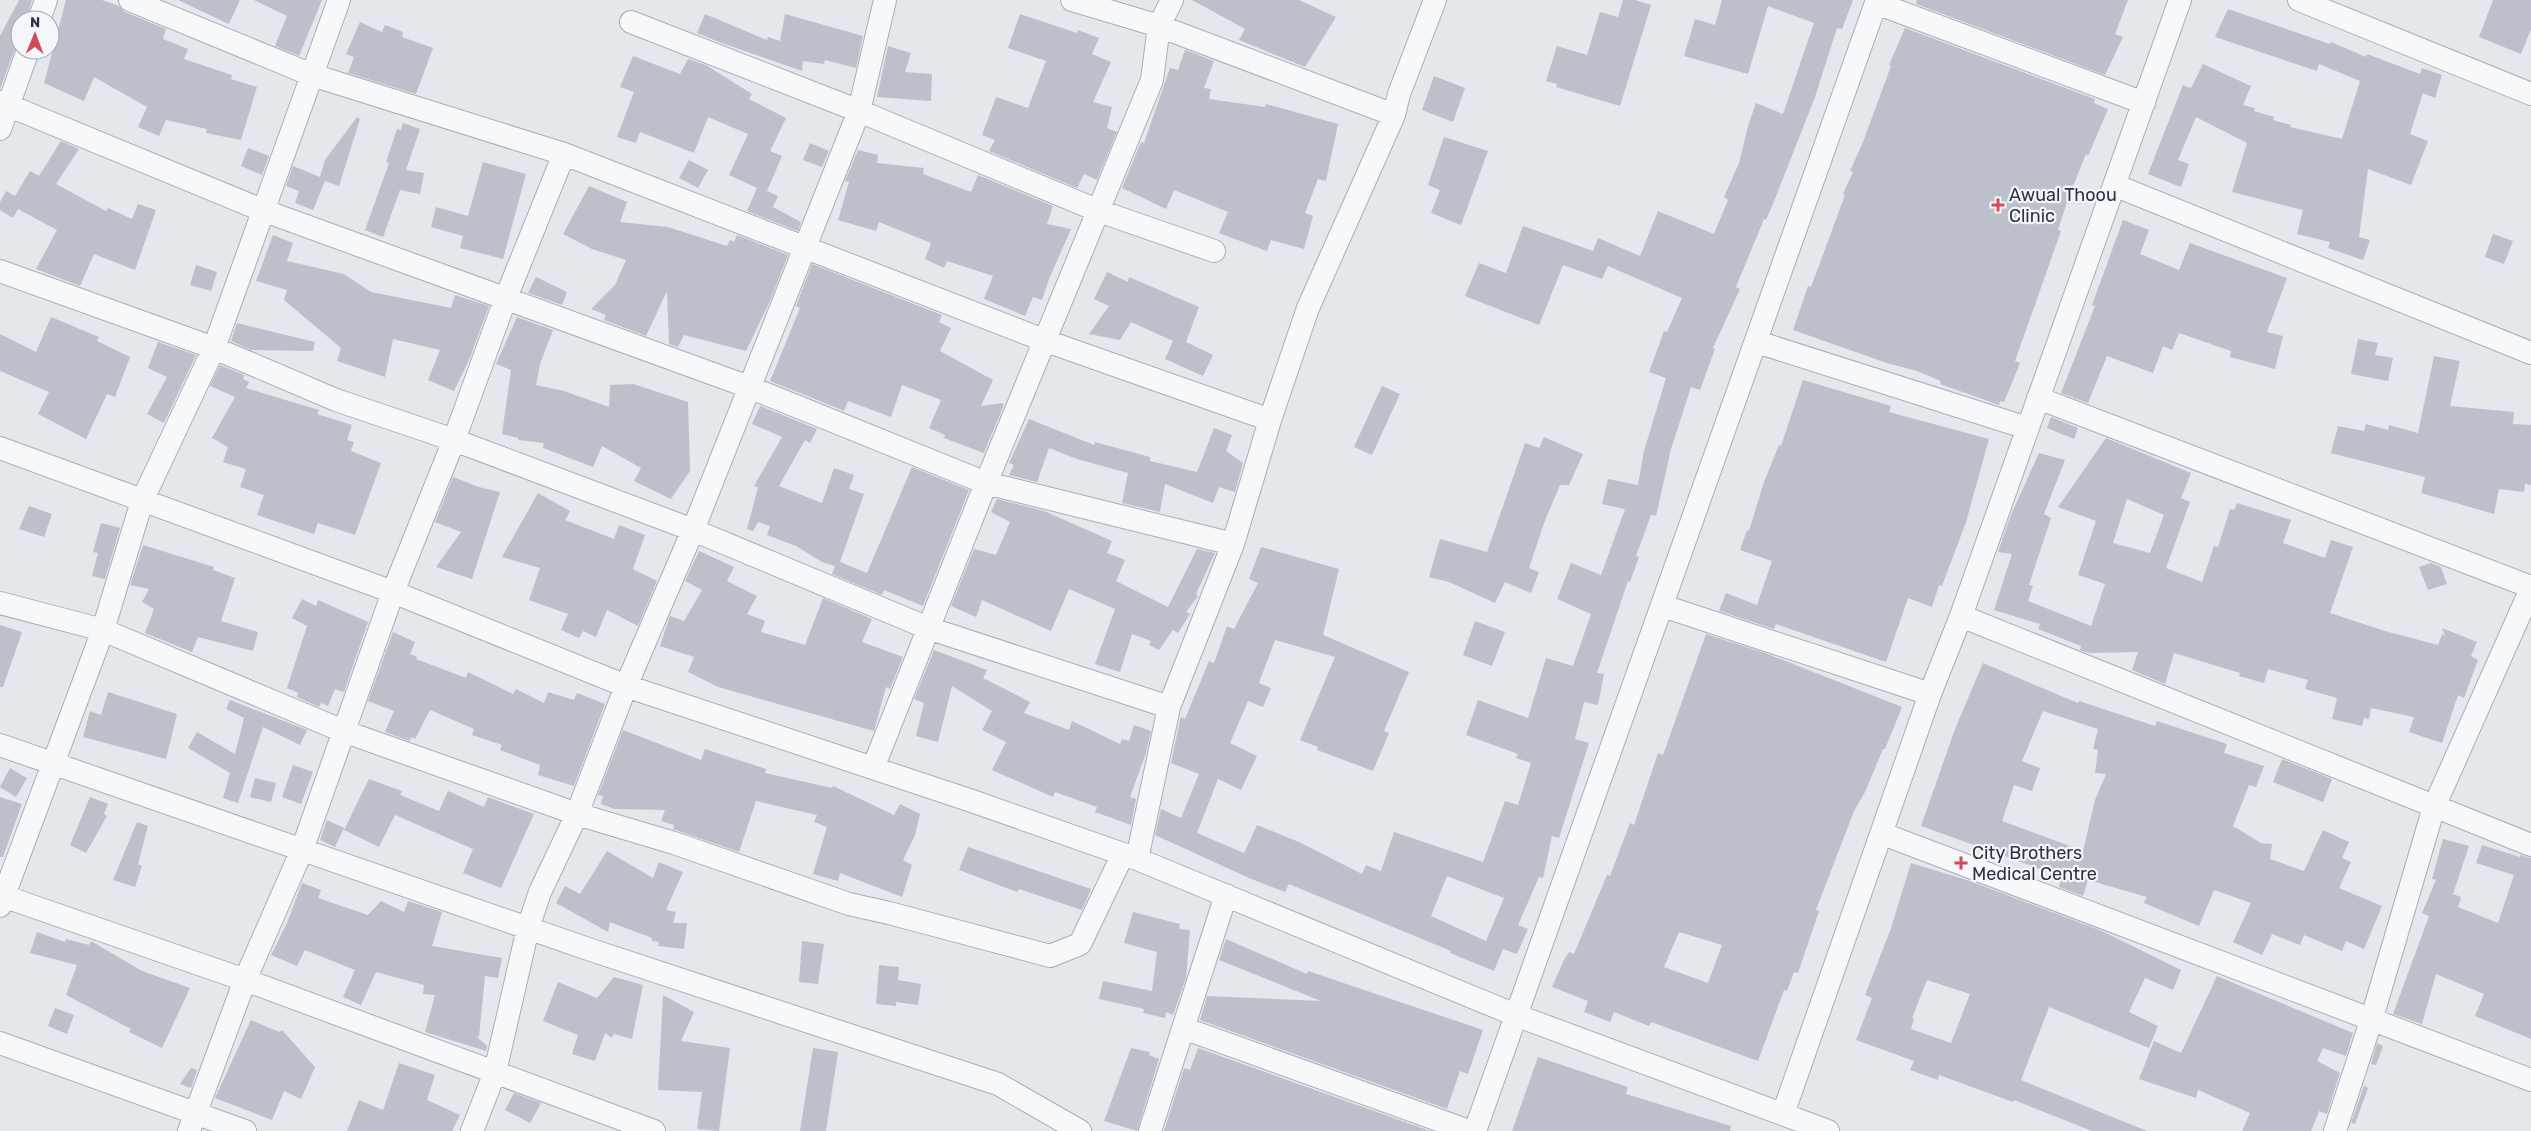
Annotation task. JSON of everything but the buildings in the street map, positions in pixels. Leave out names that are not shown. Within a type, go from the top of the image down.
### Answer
[{"type":"street","points":[[130,0],[312,75],[564,154],[1046,341],[1270,420]]},
{"type":"street","points":[[339,0],[214,348],[142,501],[104,630],[1,899],[245,980],[654,1131]]},
{"type":"street","points":[[472,1131],[494,1072],[528,928],[540,892],[577,814],[626,686],[693,530],[859,111],[885,0]]},
{"type":"street","points":[[1072,0],[1159,26],[1394,115]]},
{"type":"street","points":[[873,768],[986,483],[1152,80],[1159,26],[1172,0]]},
{"type":"street","points":[[0,603],[104,630],[343,731],[577,814],[674,843],[849,904],[1050,956],[1080,944],[1130,856],[1168,707],[1233,544],[1270,420],[1308,308],[1394,115],[1399,94],[1435,0]]},
{"type":"street","points":[[1783,1114],[1883,834],[1930,694],[1960,616],[2180,0]]},
{"type":"street","points":[[2299,0],[2335,6],[2531,94]]},
{"type":"street","points":[[1475,1131],[1518,1016],[1876,1],[2144,103]]},
{"type":"street","points":[[631,22],[859,111],[1099,211],[1214,251]]},
{"type":"street","points":[[0,128],[4,103],[23,60]]},
{"type":"street","points":[[4,103],[262,210],[505,300],[749,387],[986,483],[1233,544]]},
{"type":"street","points":[[193,1123],[245,980],[302,850],[393,592],[454,440],[505,300],[564,154]]},
{"type":"street","points":[[2114,185],[2531,353]]},
{"type":"street","points":[[0,271],[214,348],[336,400],[454,440],[693,530],[928,628],[1168,707]]},
{"type":"street","points":[[1756,342],[2027,428]]},
{"type":"street","points":[[2038,398],[2531,588],[2434,807],[2371,1021],[2335,1131]]},
{"type":"street","points":[[0,448],[393,592],[626,686],[1130,856],[1518,1016],[1828,1131]]},
{"type":"street","points":[[1663,606],[1930,694]]},
{"type":"street","points":[[1960,616],[2531,845]]},
{"type":"street","points":[[0,745],[528,928],[998,1084],[1080,1131]]},
{"type":"street","points":[[1883,834],[2371,1021],[2531,1080]]},
{"type":"street","points":[[1150,1131],[1226,895]]},
{"type":"street","points":[[1183,1028],[1469,1131]]},
{"type":"street","points":[[0,1043],[193,1123],[245,1131]]},
{"type":"place","name":"Awual Thoou Clinic","points":[[1998,205]]},
{"type":"place","name":"City Brothers Medical Centre","points":[[1961,863]]}]
